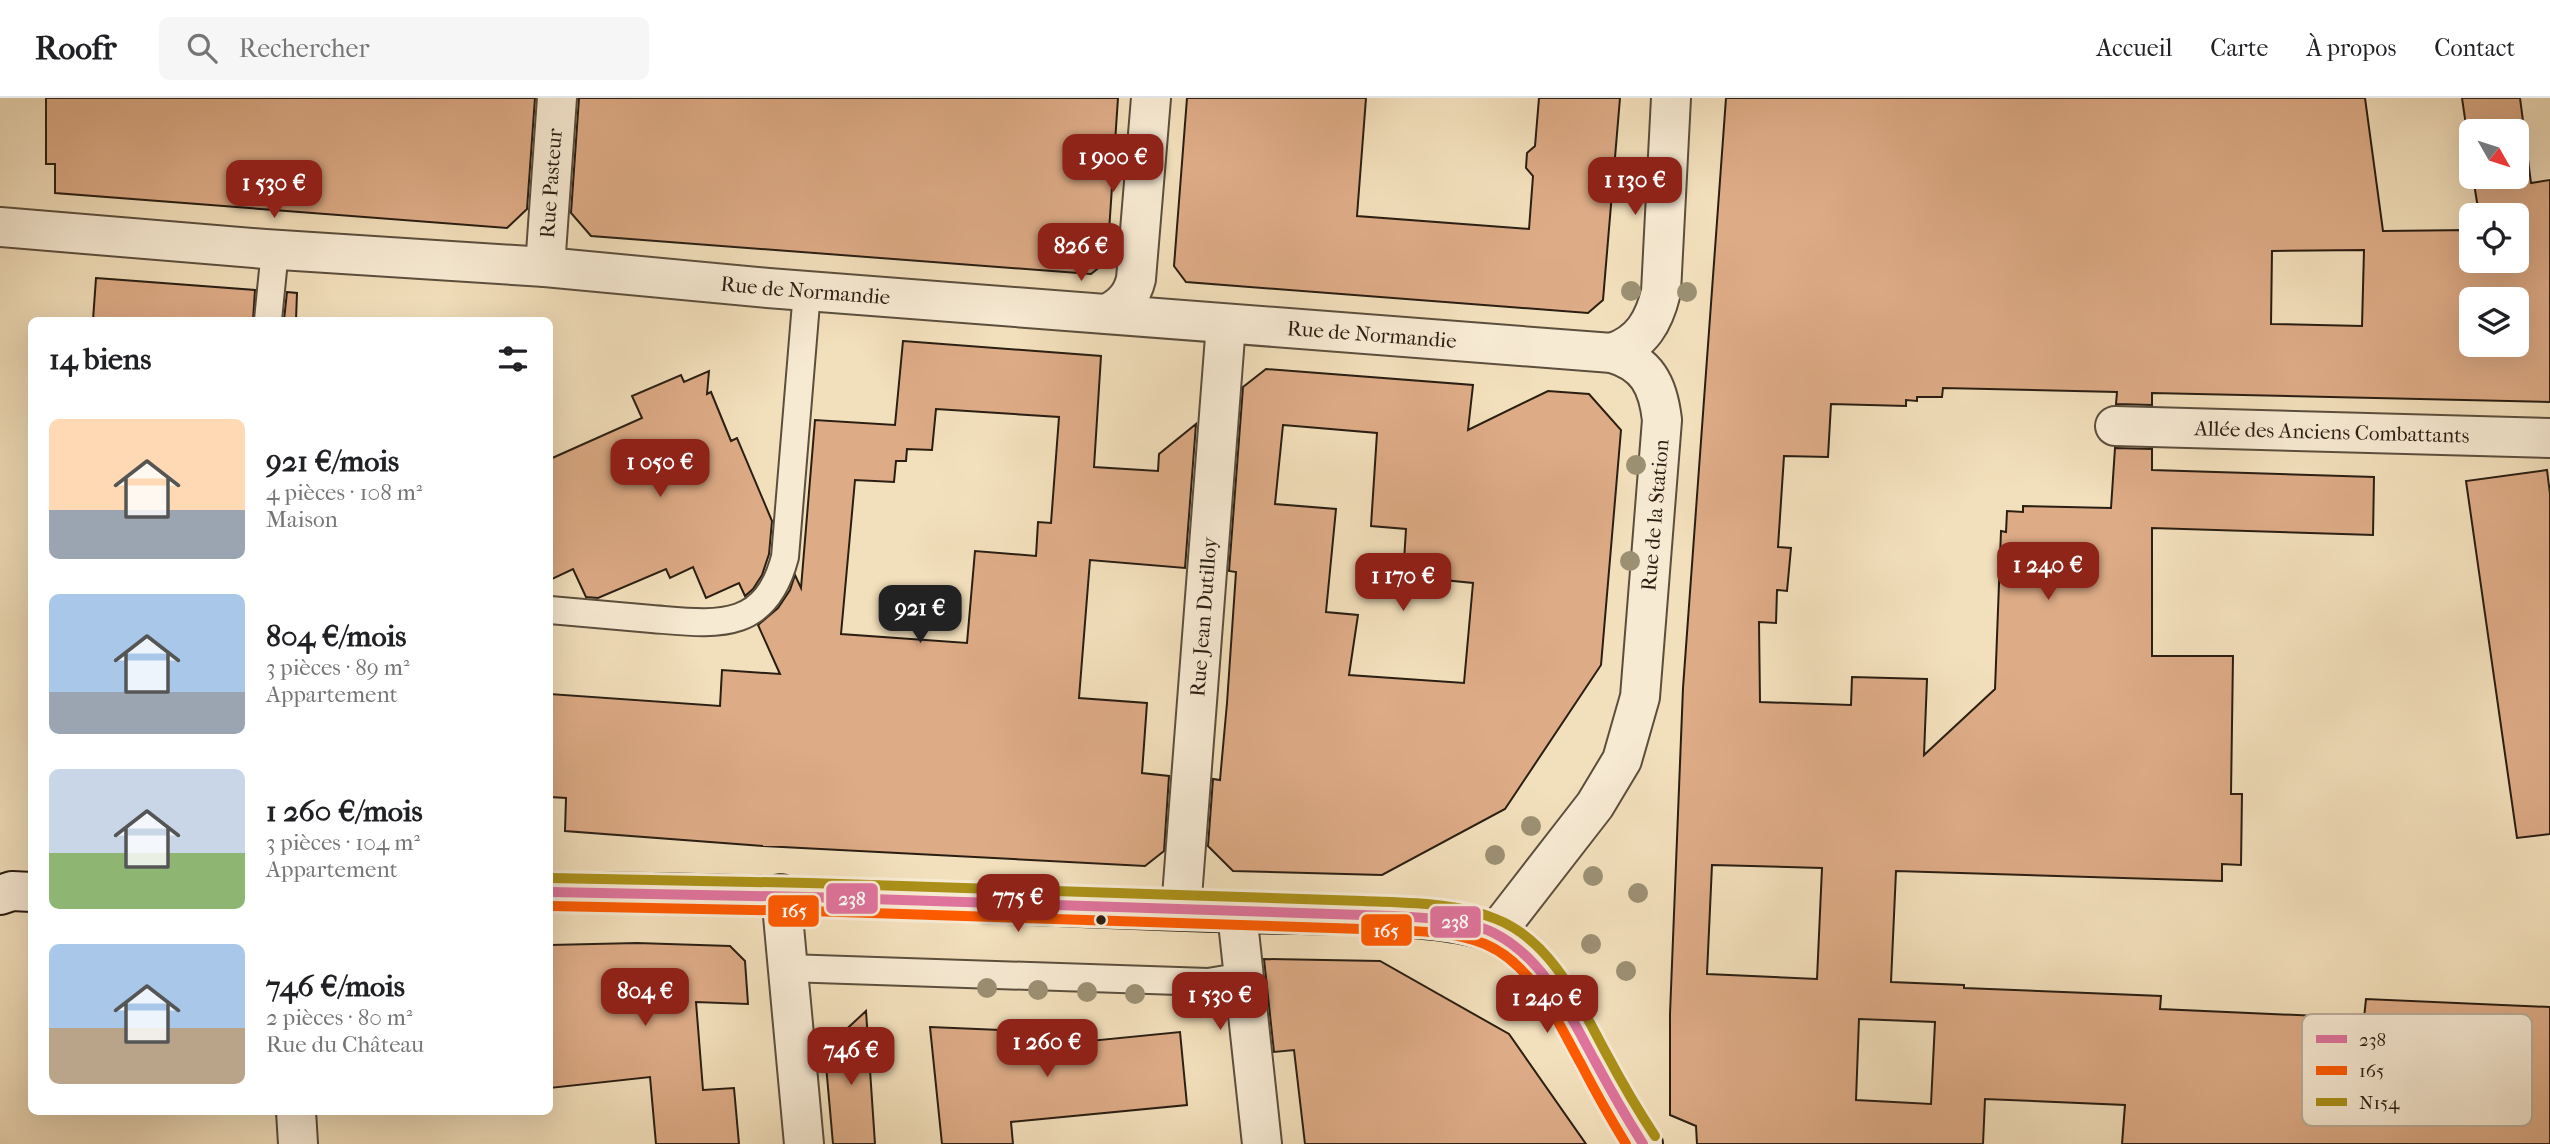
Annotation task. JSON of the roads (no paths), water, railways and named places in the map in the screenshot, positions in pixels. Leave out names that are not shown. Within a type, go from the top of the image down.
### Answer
[{"type":"street","name":"Rue Pasteur","points":[[545,267],[557,98]]},
{"type":"street","points":[[1107,314],[1130,296],[1136,279],[1151,98]]},
{"type":"street","points":[[1612,353],[1638,341],[1657,308],[1661,292],[1671,98]]},
{"type":"street","name":"Rue de Normandie","points":[[0,227],[275,250],[545,267],[807,291],[1612,353]]},
{"type":"street","name":"Rue Jean Dutilloy","points":[[1181,910],[1226,324]]},
{"type":"street","name":"Rue de la Station","points":[[1495,934],[1612,779],[1622,760],[1640,697],[1662,420],[1659,397],[1650,379],[1641,367],[1628,358],[1612,353]]},
{"type":"street","name":"Allée des Anciens Combattants","points":[[2115,426],[2550,438]]},
{"type":"street","points":[[553,892],[781,894],[1237,913],[1398,916],[1462,924],[1495,934],[1540,969],[1563,1003],[1630,1134]]},
{"type":"street","points":[[781,894],[804,1144]]},
{"type":"street","points":[[1237,913],[1262,1144]]},
{"type":"street","points":[[296,1115],[298,1144]]},
{"type":"lane","points":[[268,317],[275,250]]},
{"type":"lane","points":[[553,610],[715,624],[747,613],[773,591],[785,557],[807,291]]},
{"type":"lane","points":[[787,968],[1208,982],[1244,976]]}]
